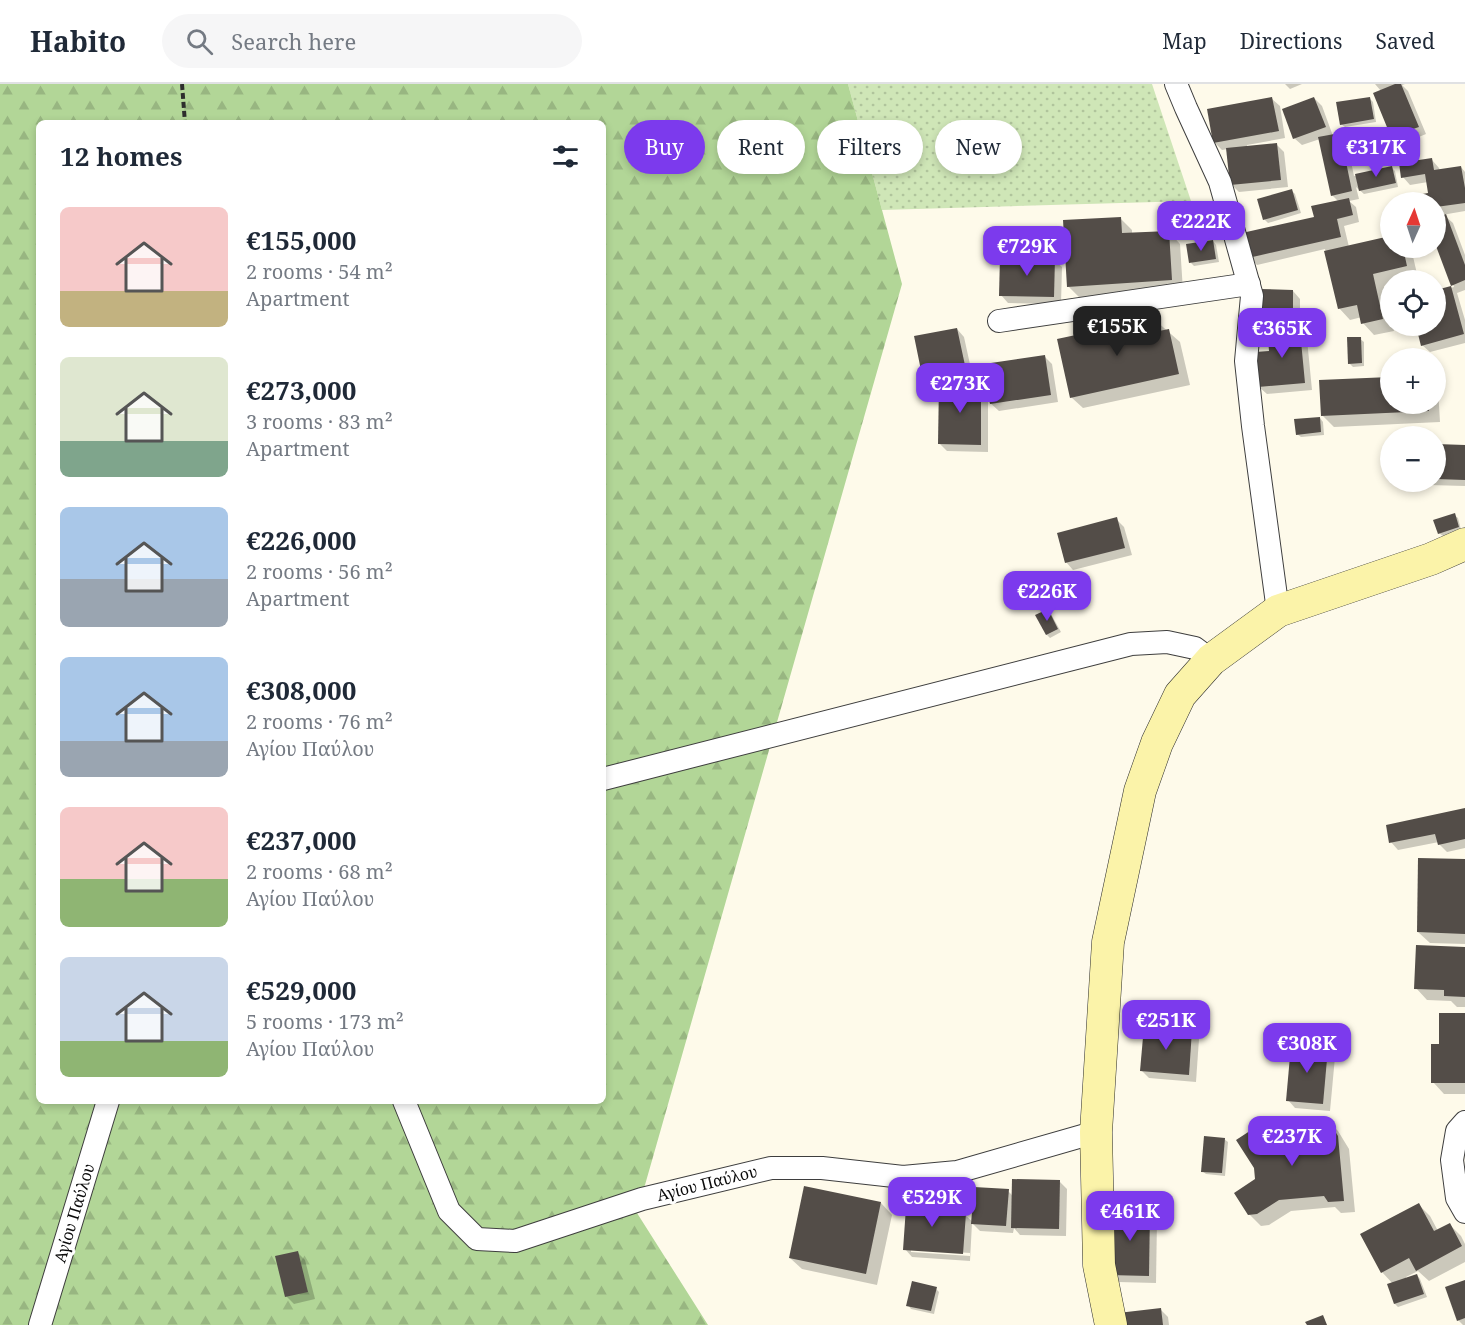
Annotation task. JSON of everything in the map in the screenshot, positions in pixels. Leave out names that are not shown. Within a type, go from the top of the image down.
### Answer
[{"type":"street","points":[[1176,84],[1220,182],[1252,296],[1246,361],[1278,611]]},
{"type":"street","points":[[999,321],[1249,284]]},
{"type":"street","points":[[1111,1325],[1099,1265],[1096,1132],[1108,942],[1140,791],[1157,743],[1180,695],[1211,660],[1278,611],[1431,559],[1465,544]]},
{"type":"street","points":[[606,778],[1131,644],[1167,642],[1177,644],[1195,648],[1211,660]]},
{"type":"street","name":"Αγίου Παύλου","points":[[40,1325],[107,1104]]},
{"type":"street","name":"Αγίου Παύλου","points":[[405,1104],[449,1210],[477,1239],[515,1240],[642,1199],[771,1168],[822,1168],[903,1177],[957,1172],[1096,1132]]},
{"type":"street","points":[[1465,1122],[1457,1131],[1452,1160],[1457,1198],[1465,1212]]},
{"type":"path","points":[[182,84],[185,120]]},
{"type":"green space","points":[[0,84],[848,84],[858,120],[817,120],[817,174],[872,174],[902,284],[637,1213],[708,1325],[0,1325]]},
{"type":"green space","points":[[848,84],[1152,84],[1191,201],[882,210],[872,174],[923,174],[923,120],[858,120]]},
{"type":"building","points":[[1395,84],[1401,84],[1419,127],[1407,131],[1414,148],[1398,154],[1373,93]]},
{"type":"building","points":[[1272,97],[1279,131],[1213,143],[1207,109]]},
{"type":"building","points":[[1314,97],[1326,127],[1293,139],[1282,109]]},
{"type":"building","points":[[1370,97],[1374,119],[1340,125],[1336,102]]},
{"type":"building","points":[[1340,133],[1352,191],[1331,196],[1318,137]]},
{"type":"building","points":[[1277,143],[1281,180],[1230,185],[1226,148]]},
{"type":"building","points":[[1432,158],[1434,170],[1461,166],[1465,203],[1446,206],[1446,192],[1428,192],[1425,174],[1401,178],[1399,163]]},
{"type":"building","points":[[1392,166],[1396,183],[1359,191],[1355,174]]},
{"type":"building","points":[[1292,189],[1298,210],[1263,220],[1257,199]]},
{"type":"building","points":[[1349,198],[1353,215],[1337,219],[1341,237],[1248,258],[1242,233],[1314,217],[1311,206]]},
{"type":"building","points":[[1446,214],[1465,265],[1465,280],[1451,286],[1440,258],[1446,258]]},
{"type":"building","points":[[1121,217],[1122,233],[1169,231],[1172,280],[1067,287],[1063,220]]},
{"type":"building","points":[[1380,238],[1380,258],[1405,258],[1407,266],[1380,270],[1380,272],[1373,274],[1380,306],[1380,320],[1361,324],[1357,305],[1338,309],[1324,251]]},
{"type":"building","points":[[1213,240],[1216,259],[1189,263],[1186,244]]},
{"type":"building","points":[[1000,257],[1055,258],[1054,297],[999,296]]},
{"type":"building","points":[[1451,286],[1464,334],[1421,346],[1418,336],[1446,336],[1446,287]]},
{"type":"building","points":[[1260,289],[1293,290],[1293,320],[1260,319]]},
{"type":"building","points":[[1156,318],[1159,331],[1169,329],[1179,374],[1070,398],[1057,339]]},
{"type":"building","points":[[1299,320],[1305,383],[1258,387],[1255,352],[1269,351],[1268,339],[1283,338],[1282,322]]},
{"type":"building","points":[[957,328],[966,370],[943,375],[944,381],[924,385],[914,336]]},
{"type":"building","points":[[1347,337],[1361,337],[1362,363],[1348,364]]},
{"type":"building","points":[[1045,355],[1051,395],[990,404],[984,364]]},
{"type":"building","points":[[1380,377],[1380,413],[1321,416],[1319,380]]},
{"type":"building","points":[[939,383],[981,384],[981,445],[938,444]]},
{"type":"building","points":[[1320,417],[1321,432],[1296,435],[1294,419]]},
{"type":"building","points":[[1446,444],[1465,445],[1465,480],[1446,479]]},
{"type":"building","points":[[1455,513],[1459,527],[1438,534],[1433,520]]},
{"type":"building","points":[[1117,517],[1125,548],[1065,563],[1057,533]]},
{"type":"building","points":[[1048,609],[1058,629],[1046,635],[1035,615]]},
{"type":"building","points":[[1465,808],[1465,839],[1438,845],[1435,834],[1389,843],[1386,825]]},
{"type":"building","points":[[1418,858],[1465,859],[1465,934],[1417,932]]},
{"type":"building","points":[[1416,945],[1465,947],[1465,997],[1444,996],[1444,990],[1414,989]]},
{"type":"building","points":[[1439,1013],[1465,1013],[1465,1083],[1431,1083],[1431,1044],[1439,1044]]},
{"type":"building","points":[[1144,1026],[1192,1030],[1189,1075],[1140,1071]]},
{"type":"building","points":[[1291,1045],[1328,1048],[1323,1104],[1286,1101]]},
{"type":"building","points":[[1326,1117],[1338,1136],[1344,1201],[1328,1202],[1324,1196],[1279,1200],[1257,1214],[1248,1215],[1234,1193],[1255,1179],[1254,1168],[1236,1140],[1259,1125],[1269,1139],[1285,1137],[1292,1148],[1306,1146],[1301,1137],[1299,1120]]},
{"type":"building","points":[[1204,1136],[1225,1138],[1222,1173],[1201,1172]]},
{"type":"building","points":[[1012,1179],[1060,1180],[1059,1229],[1011,1228]]},
{"type":"building","points":[[804,1186],[881,1202],[866,1274],[789,1258]]},
{"type":"building","points":[[974,1187],[1009,1189],[1006,1226],[971,1224]]},
{"type":"building","points":[[907,1193],[932,1196],[930,1211],[966,1213],[963,1254],[903,1250]]},
{"type":"building","points":[[1419,1203],[1434,1231],[1450,1223],[1462,1246],[1416,1271],[1409,1258],[1381,1273],[1360,1234]]},
{"type":"building","points":[[1110,1209],[1150,1210],[1149,1276],[1109,1275]]},
{"type":"building","points":[[298,1251],[308,1292],[285,1297],[275,1256]]},
{"type":"building","points":[[1417,1274],[1424,1294],[1394,1304],[1387,1284]]},
{"type":"building","points":[[1465,1280],[1465,1318],[1457,1321],[1445,1287]]},
{"type":"building","points":[[912,1281],[937,1287],[931,1311],[906,1306]]},
{"type":"building","points":[[1161,1308],[1163,1325],[1119,1325],[1118,1313]]},
{"type":"building","points":[[1323,1315],[1327,1325],[1307,1325],[1305,1322]]}]
